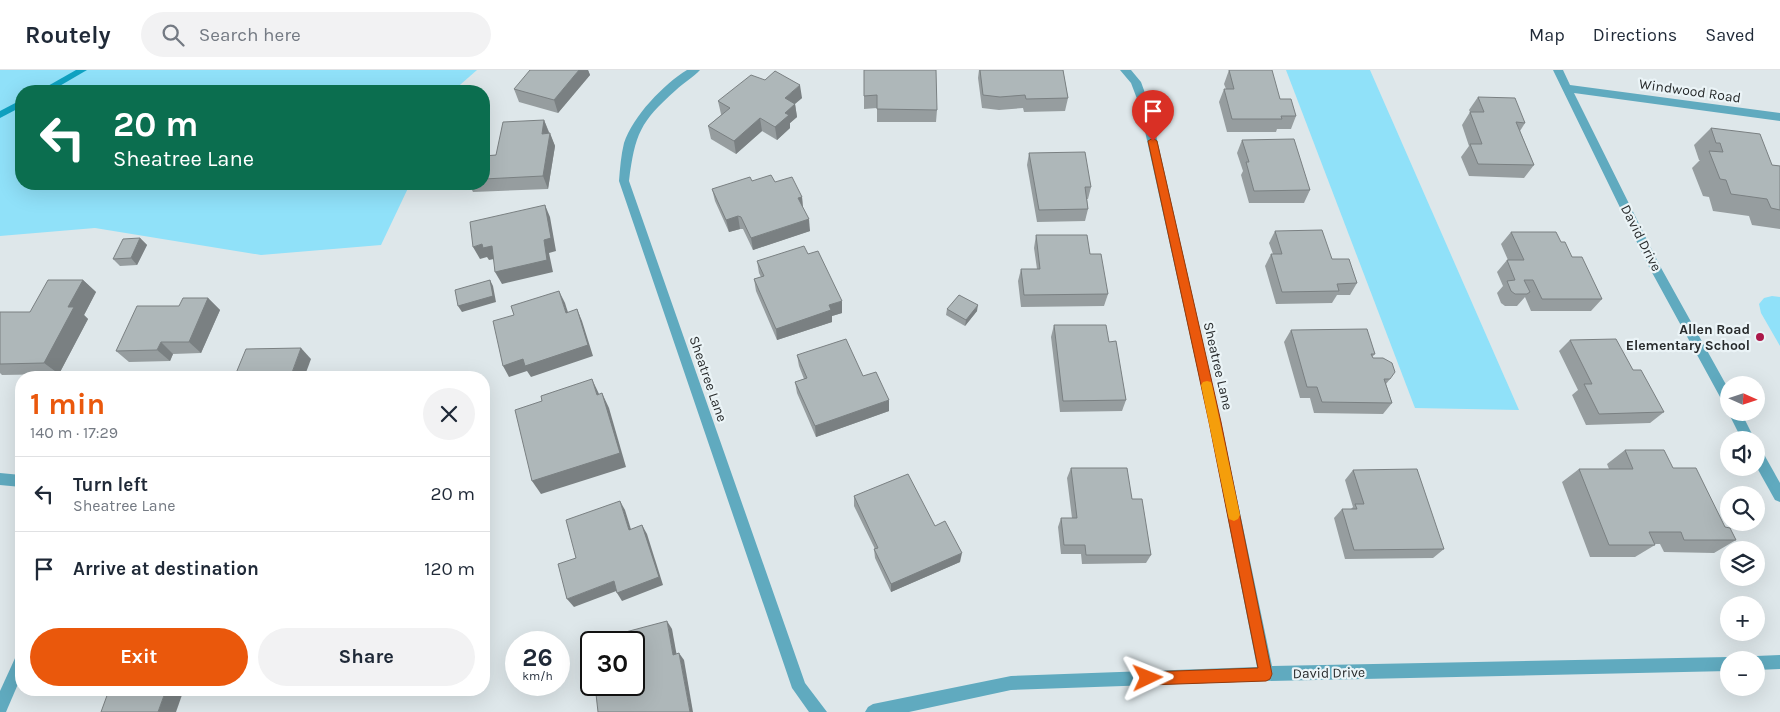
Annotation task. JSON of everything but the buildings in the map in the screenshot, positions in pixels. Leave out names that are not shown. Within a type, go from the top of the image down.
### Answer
[{"type":"street","name":"Sheatree Lane","points":[[695,70],[651,107],[638,126],[631,140],[624,181],[799,688],[820,712]]},
{"type":"street","name":"Sheatree Lane","points":[[1125,70],[1136,82],[1144,104],[1215,422],[1266,674]]},
{"type":"street","name":"David Drive","points":[[1558,70],[1655,267],[1720,386]]},
{"type":"street","name":"Windwood Road","points":[[1566,88],[1780,117]]},
{"type":"street","points":[[1765,469],[1780,496]]},
{"type":"street","points":[[0,479],[15,480]]},
{"type":"street","points":[[1765,663],[1780,662]]},
{"type":"street","name":"David Drive","points":[[873,712],[1011,683],[1266,674],[1720,664]]},
{"type":"street","points":[[0,708],[15,674]]},
{"type":"shaded area","points":[[0,70],[477,70],[460,85],[15,85],[15,190],[407,190],[381,245],[261,255],[95,228],[0,236]]},
{"type":"shaded area","points":[[1286,70],[1370,70],[1519,410],[1415,408]]},
{"type":"shaded area","points":[[1780,297],[1780,346],[1761,313],[1759,304],[1764,298]]},
{"type":"waterway","points":[[55,85],[83,70]]},
{"type":"waterway","points":[[0,115],[15,106]]},
{"type":"slow traffic","points":[[1207,385],[1234,515]]},
{"type":"place","name":"Allen Road Elementary School","points":[[1760,337]]},
{"type":"route","points":[[1148,678],[1266,674],[1215,422],[1153,141]]}]
